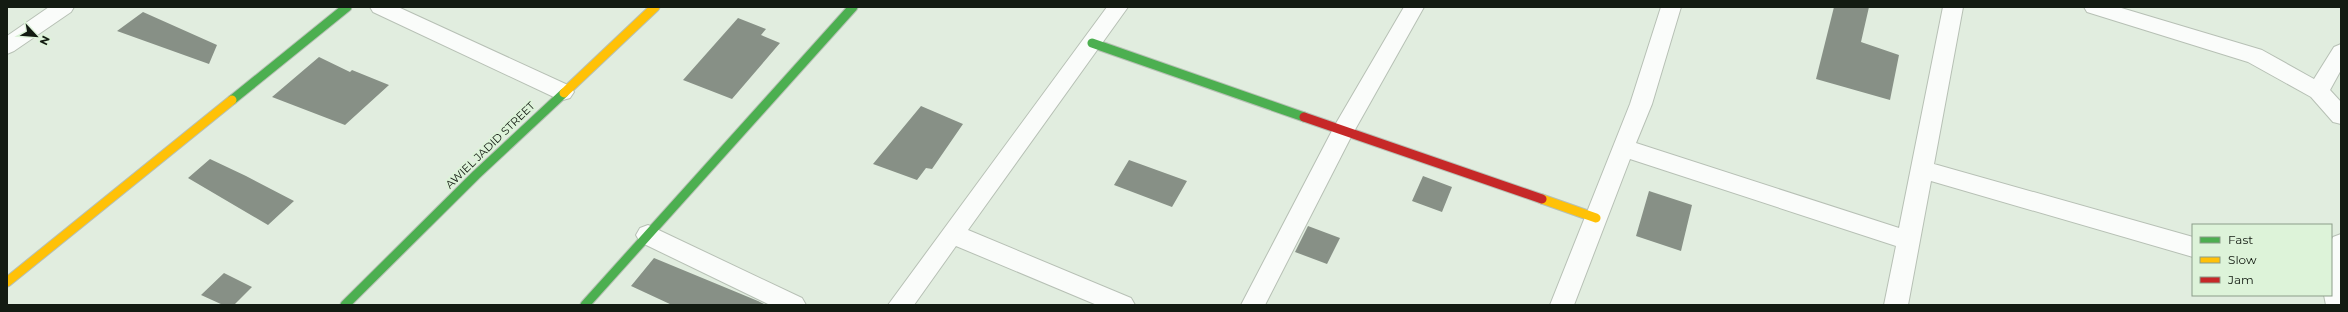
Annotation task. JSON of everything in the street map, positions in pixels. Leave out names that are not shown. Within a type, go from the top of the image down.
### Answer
[{"type":"street","points":[[7,46],[64,7]]},
{"type":"street","points":[[7,282],[347,7]]},
{"type":"street","points":[[380,7],[563,92]]},
{"type":"street","name":"AWIEL JADID STREET","points":[[345,305],[476,175],[655,7]]},
{"type":"street","points":[[586,305],[853,7]]},
{"type":"street","points":[[900,305],[1118,7]]},
{"type":"street","points":[[1253,305],[1343,131],[1414,7]]},
{"type":"street","points":[[1562,305],[1641,104],[1671,7]]},
{"type":"street","points":[[1896,305],[1907,240],[1953,7]]},
{"type":"street","points":[[2094,7],[2255,56],[2318,91],[2341,116]]},
{"type":"street","points":[[1092,43],[1596,218]]},
{"type":"street","points":[[2318,91],[2341,52]]},
{"type":"street","points":[[1624,148],[1907,240]]},
{"type":"street","points":[[1922,169],[2192,247]]},
{"type":"street","points":[[952,234],[1123,305]]},
{"type":"street","points":[[648,235],[794,305]]},
{"type":"street","points":[[2335,294],[2341,244]]},
{"type":"building","points":[[1834,7],[1869,7],[1861,42],[1899,55],[1890,100],[1816,79]]},
{"type":"building","points":[[143,12],[217,45],[209,64],[117,31]]},
{"type":"building","points":[[738,18],[766,29],[761,35],[780,43],[732,99],[683,80]]},
{"type":"building","points":[[319,57],[350,72],[352,70],[389,85],[345,125],[272,97]]},
{"type":"building","points":[[921,106],[963,124],[932,169],[926,168],[917,180],[873,164]]},
{"type":"building","points":[[210,159],[294,201],[268,225],[188,178]]},
{"type":"building","points":[[1129,160],[1187,181],[1172,207],[1114,185]]},
{"type":"building","points":[[1423,176],[1452,187],[1442,212],[1412,201]]},
{"type":"building","points":[[1649,191],[1692,205],[1681,251],[1636,236]]},
{"type":"building","points":[[1308,226],[1340,238],[1327,264],[1295,252]]},
{"type":"building","points":[[654,258],[766,305],[672,305],[631,286]]},
{"type":"building","points":[[224,273],[252,287],[234,305],[223,305],[201,295]]},
{"type":"traffic: fast","points":[[232,100],[347,7]]},
{"type":"traffic: fast","points":[[585,305],[853,7]]},
{"type":"traffic: fast","points":[[1092,43],[1304,117]]},
{"type":"traffic: fast","points":[[345,305],[476,175],[564,93]]},
{"type":"traffic: slow","points":[[564,93],[655,7]]},
{"type":"traffic: slow","points":[[7,282],[232,100]]},
{"type":"traffic: slow","points":[[1542,199],[1596,218]]},
{"type":"traffic: jam","points":[[1304,117],[1542,199]]}]
